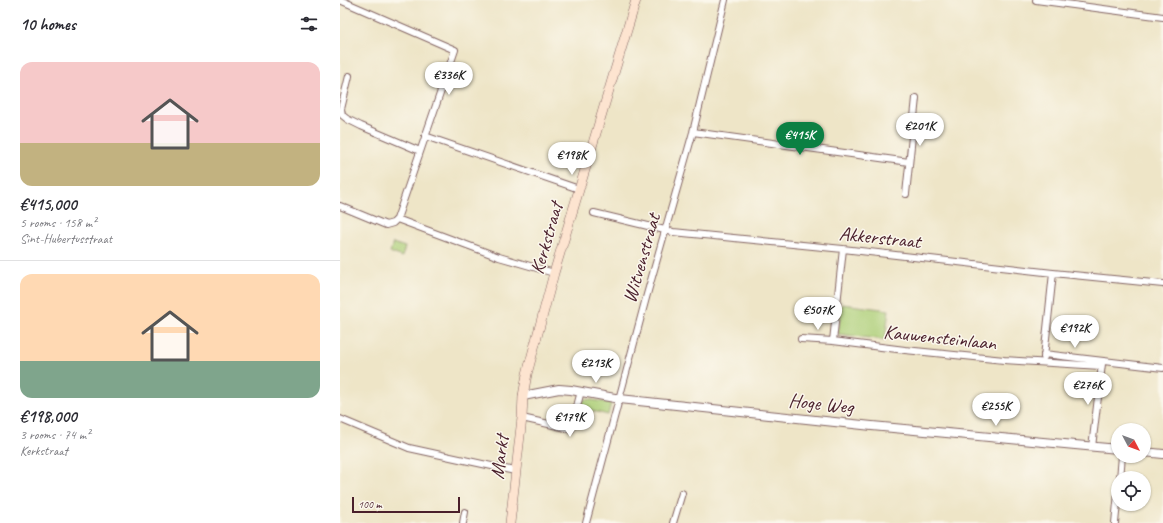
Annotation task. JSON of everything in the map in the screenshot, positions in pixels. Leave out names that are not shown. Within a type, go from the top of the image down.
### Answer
[{"type":"main road","name":"Kerkstraat","points":[[523,396],[527,374],[554,273],[636,0]]},
{"type":"main road","name":"Markt","points":[[510,523],[522,418],[523,396]]},
{"type":"street","points":[[340,0],[455,50],[397,219],[393,223],[386,225],[340,206]]},
{"type":"street","name":"Witvenstraat","points":[[586,523],[693,132],[724,0]]},
{"type":"street","points":[[1036,0],[1163,17]]},
{"type":"street","points":[[349,76],[341,109],[342,115],[361,126],[420,151]]},
{"type":"street","points":[[906,194],[916,98]]},
{"type":"street","points":[[693,132],[909,162]]},
{"type":"street","points":[[425,136],[579,189]]},
{"type":"street","name":"Akkerstraat","points":[[594,213],[666,231],[1163,284]]},
{"type":"street","points":[[397,219],[499,257],[554,273]]},
{"type":"street","points":[[833,341],[843,249]]},
{"type":"street","points":[[1043,362],[1053,273]]},
{"type":"street","name":"Kauwensteinlaan","points":[[801,339],[1043,362],[1163,368]]},
{"type":"street","name":"Kauwensteinlaan","points":[[1044,354],[1102,364]]},
{"type":"street","points":[[1092,447],[1102,364]]},
{"type":"street","name":"Hoge Weg","points":[[523,396],[559,389],[581,391],[620,399],[872,426],[1111,448]]},
{"type":"street","points":[[522,418],[571,429],[581,391]]},
{"type":"street","points":[[340,419],[408,448],[515,471]]},
{"type":"street","points":[[1151,453],[1163,454]]},
{"type":"street","points":[[673,523],[682,493]]},
{"type":"street","points":[[1115,523],[1116,511]]},
{"type":"street","points":[[464,523],[465,512]]},
{"type":"green space","points":[[393,243],[405,247],[402,257],[390,252]]},
{"type":"green space","points":[[842,304],[889,310],[885,340],[838,334]]},
{"type":"green space","points":[[586,399],[611,403],[608,415],[581,408],[583,400]]}]
